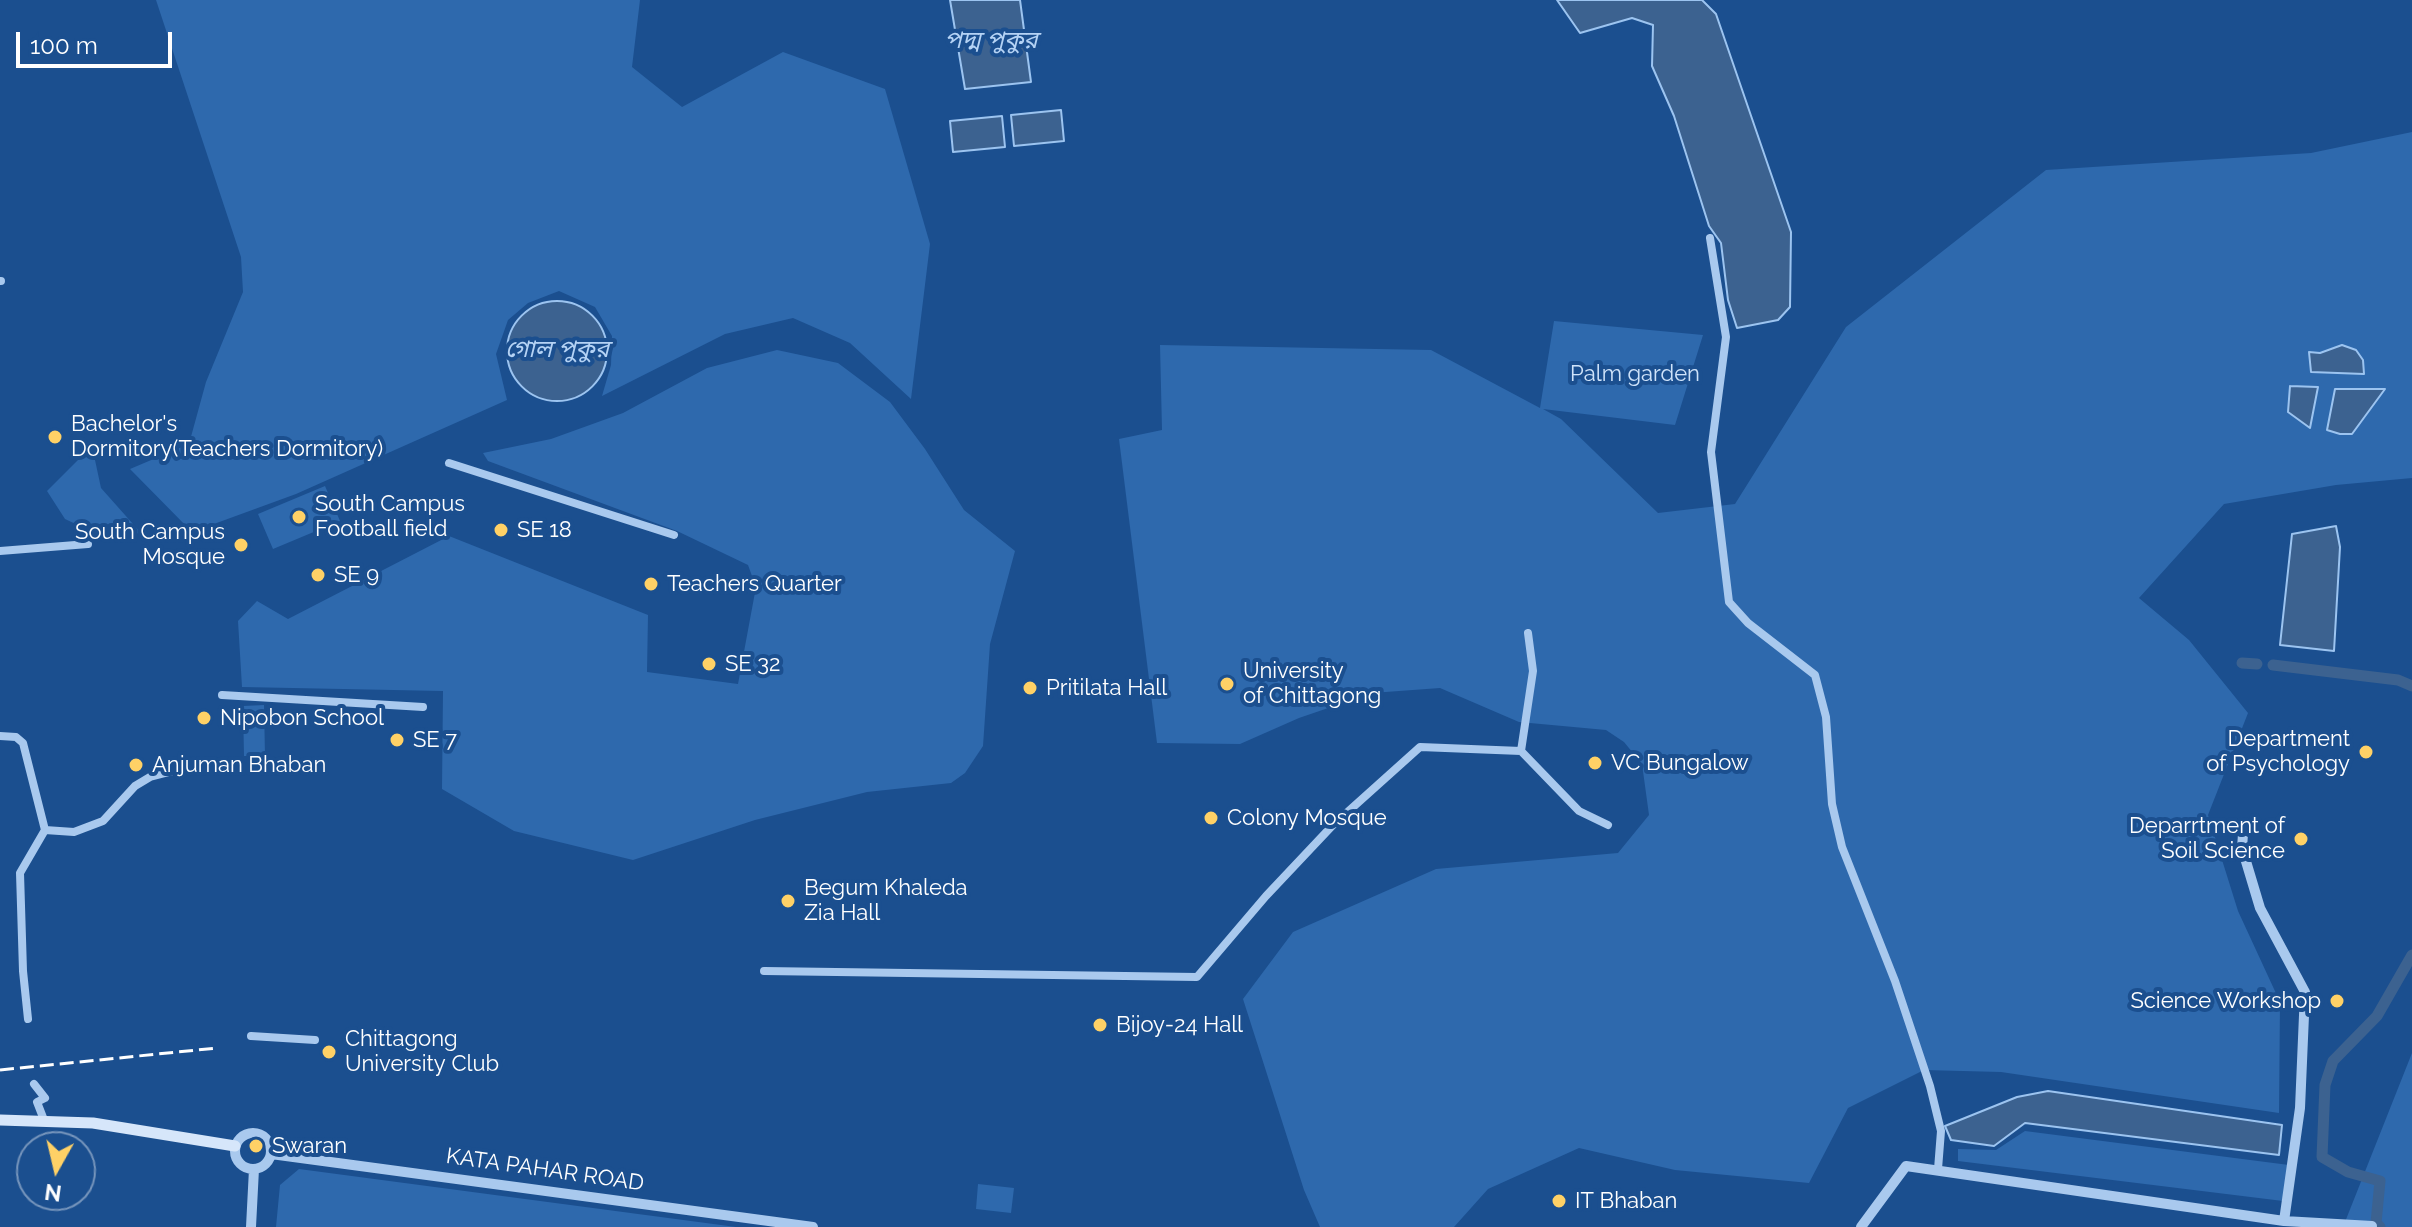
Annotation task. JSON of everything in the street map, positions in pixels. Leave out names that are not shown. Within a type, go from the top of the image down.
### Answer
[{"type":"main road","points":[[0,1120],[93,1123],[235,1146]]},
{"type":"street","points":[[1710,238],[1726,337],[1711,452],[1729,602],[1748,623],[1815,675],[1826,717],[1832,804],[1842,847],[1905,1008],[1930,1086],[1941,1131],[1938,1169]]},
{"type":"street","points":[[449,463],[674,535]]},
{"type":"street","points":[[0,551],[88,544]]},
{"type":"street","points":[[1521,751],[1533,671],[1528,633]]},
{"type":"street","points":[[222,695],[423,707]]},
{"type":"street","points":[[0,736],[16,737],[23,743],[45,830],[20,873],[28,1019]]},
{"type":"street","points":[[764,971],[1197,977],[1266,896],[1332,826],[1420,747],[1521,751],[1579,811],[1608,825]]},
{"type":"street","points":[[45,830],[74,832],[103,821],[135,786],[150,777],[177,770],[233,768]]},
{"type":"street","points":[[2243,834],[2242,848],[2260,908],[2305,992],[2300,1108],[2284,1221]]},
{"type":"street","points":[[251,1036],[315,1040]]},
{"type":"street","points":[[34,1084],[45,1098],[37,1102],[44,1120]]},
{"type":"street","points":[[255,1133],[269,1142],[271,1154],[267,1163],[254,1169],[238,1163],[235,1146],[244,1135],[255,1133]]},
{"type":"street","name":"KATA PAHAR ROAD","points":[[271,1154],[814,1227]]},
{"type":"street","name":"KATA PAHAR ROAD","points":[[293,1156],[814,1227]]},
{"type":"street","points":[[1861,1227],[1906,1166],[2284,1221],[2372,1226]]},
{"type":"street","points":[[251,1227],[254,1169]]},
{"type":"green space","points":[[156,0],[640,0],[632,67],[682,107],[783,52],[885,89],[930,244],[911,399],[850,343],[793,318],[725,334],[602,396],[611,365],[612,336],[595,307],[559,291],[528,303],[508,320],[496,354],[507,400],[296,494],[192,532],[130,469],[189,444],[206,382],[243,292],[241,257]]},
{"type":"green space","name":"Palm garden","points":[[2412,132],[2412,478],[2336,485],[2224,504],[2139,598],[2189,640],[2248,713],[2208,815],[2238,911],[2280,1002],[2279,1113],[2001,1072],[1924,1070],[1848,1108],[1809,1183],[1675,1170],[1579,1148],[1488,1189],[1454,1227],[1320,1227],[1304,1190],[1243,999],[1293,932],[1436,869],[1618,853],[1649,815],[1642,764],[1624,742],[1606,730],[1519,722],[1440,688],[1372,693],[1299,718],[1240,744],[1157,743],[1119,439],[1162,430],[1160,345],[1431,350],[1540,408],[1554,321],[1703,335],[1675,425],[1543,409],[1561,419],[1658,513],[1735,504],[1846,327],[2046,170],[2311,153]]},
{"type":"green space","points":[[777,350],[838,363],[890,402],[964,510],[1015,551],[990,644],[983,746],[965,773],[951,783],[867,792],[755,820],[633,860],[514,831],[442,789],[443,691],[242,687],[238,621],[257,601],[288,619],[449,536],[648,615],[647,672],[738,684],[756,587],[748,565],[677,531],[488,461],[483,453],[551,439],[623,413],[707,368]]},
{"type":"green space","points":[[92,446],[101,488],[141,533],[101,536],[65,519],[47,491]]},
{"type":"green space","name":"South Campus Football field","points":[[325,486],[340,521],[273,549],[258,514]]},
{"type":"green space","points":[[264,705],[265,756],[244,756],[243,706]]},
{"type":"green space","points":[[2412,1053],[2412,1227],[2343,1227]]},
{"type":"green space","points":[[2025,1131],[2289,1165],[2283,1201],[1958,1161],[1958,1149],[1996,1150]]},
{"type":"green space","points":[[299,1169],[736,1227],[276,1227],[280,1185]]},
{"type":"green space","points":[[978,1184],[1014,1188],[1011,1213],[976,1209]]},
{"type":"water","name":"পদ্ম পুকুর","points":[[950,0],[1020,0],[1031,82],[965,89]]},
{"type":"water","points":[[1557,0],[1702,0],[1716,14],[1791,232],[1790,307],[1778,320],[1737,328],[1728,300],[1721,243],[1709,226],[1674,116],[1652,66],[1653,25],[1632,18],[1580,33]]},
{"type":"water","points":[[1061,110],[1064,141],[1014,146],[1011,115]]},
{"type":"water","points":[[1002,116],[1005,147],[953,152],[950,121]]},
{"type":"water","name":"গোল পুকুর","points":[[557,301],[576,304],[593,315],[604,332],[607,351],[604,370],[593,387],[576,398],[557,401],[538,398],[521,387],[510,370],[507,351],[510,332],[521,315],[538,304]]},
{"type":"water","points":[[2342,345],[2356,350],[2363,360],[2364,374],[2311,372],[2309,352],[2320,353]]},
{"type":"water","points":[[2290,386],[2318,387],[2310,428],[2288,412]]},
{"type":"water","points":[[2335,389],[2385,389],[2352,434],[2340,434],[2327,430]]},
{"type":"water","points":[[2336,526],[2340,547],[2334,651],[2280,645],[2292,534]]},
{"type":"water","points":[[2048,1091],[2282,1125],[2279,1155],[2025,1123],[1994,1146],[1951,1140],[1945,1126],[2017,1097]]},
{"type":"waterway","points":[[2242,663],[2257,664]]},
{"type":"waterway","points":[[2273,665],[2398,680],[2412,686]]},
{"type":"waterway","points":[[2380,1227],[2376,1223],[2380,1181],[2348,1172],[2322,1157],[2325,1085],[2333,1061],[2377,1016],[2412,955]]},
{"type":"railway","points":[[0,1070],[217,1048]]},
{"type":"place","name":"Bachelor's Dormitory(Teachers Dormitory)","points":[[55,437]]},
{"type":"place","name":"South Campus Football field","points":[[299,517]]},
{"type":"place","name":"SE 18","points":[[501,530]]},
{"type":"place","name":"South Campus Mosque","points":[[241,545]]},
{"type":"place","name":"SE 9","points":[[318,575]]},
{"type":"place","name":"Teachers Quarter","points":[[651,584]]},
{"type":"place","name":"SE 32","points":[[709,664]]},
{"type":"place","name":"University of Chittagong","points":[[1227,684]]},
{"type":"place","name":"Pritilata Hall","points":[[1030,688]]},
{"type":"place","name":"Nipobon School","points":[[204,718]]},
{"type":"place","name":"SE 7","points":[[397,740]]},
{"type":"place","name":"Department of Psychology","points":[[2366,752]]},
{"type":"place","name":"VC Bungalow","points":[[1595,763]]},
{"type":"place","name":"Anjuman Bhaban","points":[[136,765]]},
{"type":"place","name":"Colony Mosque","points":[[1211,818]]},
{"type":"place","name":"Deparrtment of Soil Science","points":[[2301,839]]},
{"type":"place","name":"Begum Khaleda Zia Hall","points":[[788,901]]},
{"type":"place","name":"Science Workshop","points":[[2337,1001]]},
{"type":"place","name":"Bijoy-24 Hall","points":[[1100,1025]]},
{"type":"place","name":"Chittagong University Club","points":[[329,1052]]},
{"type":"place","name":"Swaran","points":[[256,1146]]},
{"type":"place","name":"IT Bhaban","points":[[1559,1201]]}]
